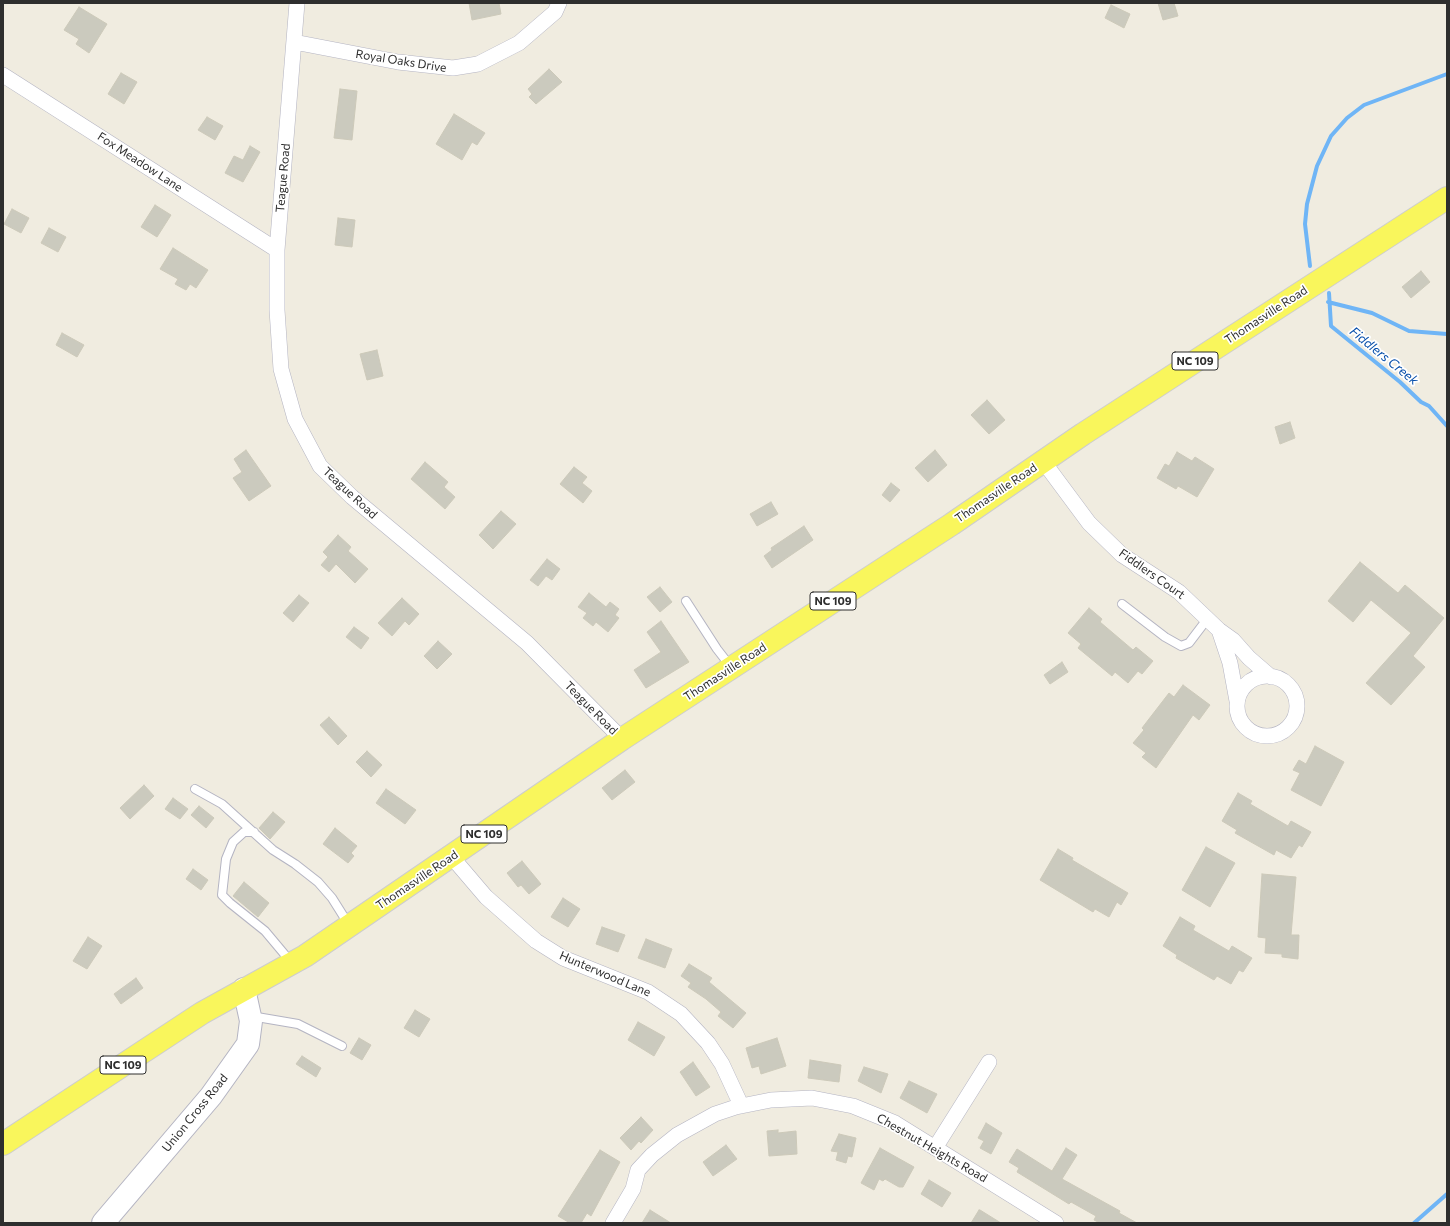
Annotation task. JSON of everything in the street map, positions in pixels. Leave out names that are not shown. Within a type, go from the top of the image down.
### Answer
[{"type":"main road","name":"Thomasville Road","points":[[5,1140],[202,1013],[291,962],[305,956],[622,739],[1447,198]]},
{"type":"main road","name":"Union Cross Road","points":[[103,1223],[211,1096],[248,1044],[252,1021],[244,990]]},
{"type":"street","name":"Teague Road","points":[[297,3],[277,250],[277,310],[281,368],[295,419],[320,466],[352,497],[526,643],[622,739]]},
{"type":"street","name":"Royal Oaks Drive","points":[[294,42],[391,60],[453,68],[478,64],[519,43],[555,12],[559,3]]},
{"type":"street","name":"Fox Meadow Lane","points":[[3,75],[277,250]]},
{"type":"street","name":"Fiddlers Court","points":[[1043,462],[1089,523],[1122,555],[1179,592],[1219,630],[1234,640],[1249,658],[1271,677],[1279,678],[1290,686],[1296,698],[1297,712],[1292,724],[1282,733],[1268,737],[1255,734],[1244,727],[1238,715],[1237,701]]},
{"type":"street","points":[[1219,630],[1230,663],[1237,701]]},
{"type":"street","points":[[1237,701],[1242,689],[1252,680],[1265,676],[1271,677]]},
{"type":"street","name":"Hunterwood Lane","points":[[451,856],[486,896],[536,941],[563,958],[648,992],[681,1014],[708,1042],[722,1064],[741,1105]]},
{"type":"street","points":[[935,1148],[989,1062]]},
{"type":"street","name":"Chestnut Heights Road","points":[[613,1223],[633,1189],[638,1170],[652,1155],[677,1136],[695,1124],[715,1114],[741,1105],[782,1098],[812,1098],[834,1102],[874,1114],[895,1124],[1056,1223]]},
{"type":"lane","points":[[686,601],[716,649],[731,668]]},
{"type":"lane","points":[[1122,604],[1165,637],[1181,646],[1189,643],[1208,618]]},
{"type":"lane","points":[[195,789],[222,804],[273,850],[295,864],[318,882],[332,898],[349,926]]},
{"type":"lane","points":[[254,832],[244,832],[233,842],[226,859],[222,895],[265,931],[291,962]]},
{"type":"lane","points":[[250,1016],[298,1024],[342,1046]]},
{"type":"building","points":[[469,3],[499,3],[501,14],[472,20]]},
{"type":"building","points":[[1158,3],[1174,3],[1178,16],[1163,20]]},
{"type":"building","points":[[1111,5],[1130,14],[1124,28],[1105,18]]},
{"type":"building","points":[[79,7],[107,24],[89,53],[76,44],[79,39],[64,30]]},
{"type":"building","points":[[549,69],[562,82],[536,104],[529,97],[532,94],[528,89]]},
{"type":"building","points":[[121,73],[137,82],[124,104],[108,94]]},
{"type":"building","points":[[340,89],[357,91],[352,140],[334,138]]},
{"type":"building","points":[[454,114],[485,133],[477,145],[472,142],[462,160],[436,144]]},
{"type":"building","points":[[207,117],[223,126],[215,140],[198,130]]},
{"type":"building","points":[[250,146],[260,152],[243,182],[225,173],[234,156],[243,160]]},
{"type":"building","points":[[155,205],[171,215],[157,237],[141,227]]},
{"type":"building","points":[[12,209],[29,218],[21,233],[4,224]]},
{"type":"building","points":[[338,218],[355,220],[352,247],[335,245]]},
{"type":"building","points":[[49,228],[66,237],[58,252],[41,243]]},
{"type":"building","points":[[173,248],[208,270],[196,288],[190,284],[186,290],[175,284],[178,279],[160,269]]},
{"type":"building","points":[[1421,271],[1430,282],[1411,298],[1402,287]]},
{"type":"building","points":[[62,333],[84,345],[77,357],[56,345]]},
{"type":"building","points":[[377,350],[383,376],[367,380],[360,354]]},
{"type":"building","points":[[987,400],[1005,420],[989,434],[971,415]]},
{"type":"building","points":[[1290,422],[1295,438],[1280,444],[1275,427]]},
{"type":"building","points":[[246,450],[271,486],[249,501],[233,478],[242,472],[234,459]]},
{"type":"building","points":[[935,450],[947,465],[928,482],[915,468]]},
{"type":"building","points":[[1177,452],[1192,461],[1195,457],[1214,469],[1197,497],[1178,486],[1176,489],[1157,478],[1165,464],[1169,466]]},
{"type":"building","points":[[425,462],[448,482],[444,487],[455,497],[445,509],[411,479]]},
{"type":"building","points":[[574,467],[587,477],[582,483],[592,491],[583,503],[560,484]]},
{"type":"building","points":[[891,483],[900,490],[890,502],[882,495]]},
{"type":"building","points":[[771,502],[778,514],[757,526],[750,514]]},
{"type":"building","points":[[501,511],[516,524],[493,549],[479,535]]},
{"type":"building","points":[[804,526],[813,540],[772,568],[764,556],[772,550],[771,548]]},
{"type":"building","points":[[338,535],[351,547],[348,551],[368,569],[355,583],[336,564],[329,572],[321,565],[328,557],[323,552]]},
{"type":"building","points":[[547,559],[560,569],[552,580],[546,576],[538,586],[530,580]]},
{"type":"building","points":[[1360,562],[1398,593],[1405,585],[1444,618],[1413,656],[1425,667],[1391,705],[1366,683],[1411,633],[1371,600],[1353,622],[1328,601]]},
{"type":"building","points":[[660,587],[672,602],[660,612],[647,597]]},
{"type":"building","points":[[589,593],[606,607],[610,602],[619,609],[615,615],[619,618],[608,632],[596,622],[593,626],[583,618],[587,613],[578,607]]},
{"type":"building","points":[[299,595],[309,603],[293,622],[283,613]]},
{"type":"building","points":[[402,598],[419,614],[409,625],[405,621],[392,636],[378,623]]},
{"type":"building","points":[[1089,608],[1102,619],[1100,622],[1133,650],[1136,647],[1153,661],[1142,674],[1138,671],[1128,683],[1115,672],[1112,676],[1078,648],[1081,644],[1068,633]]},
{"type":"building","points":[[661,621],[689,662],[646,688],[634,670],[661,652],[647,632]]},
{"type":"building","points":[[354,627],[369,638],[361,649],[346,637]]},
{"type":"building","points":[[438,641],[452,654],[437,669],[424,656]]},
{"type":"building","points":[[1062,662],[1068,672],[1050,684],[1044,675]]},
{"type":"building","points":[[1183,685],[1210,705],[1199,720],[1193,715],[1156,768],[1142,757],[1146,753],[1133,743],[1144,730],[1142,728],[1169,693],[1174,697]]},
{"type":"building","points":[[329,717],[347,736],[338,745],[320,725]]},
{"type":"building","points":[[1315,746],[1344,762],[1321,806],[1291,790],[1300,773],[1293,770],[1299,760],[1306,764]]},
{"type":"building","points":[[367,751],[382,765],[371,777],[356,762]]},
{"type":"building","points":[[625,770],[635,782],[612,800],[602,788]]},
{"type":"building","points":[[144,785],[154,796],[130,819],[120,808]]},
{"type":"building","points":[[386,789],[416,810],[405,824],[376,803]]},
{"type":"building","points":[[1238,793],[1252,801],[1250,804],[1288,826],[1291,821],[1311,832],[1302,847],[1299,845],[1291,858],[1276,850],[1274,855],[1235,833],[1237,830],[1222,821]]},
{"type":"building","points":[[173,798],[188,809],[180,819],[165,809]]},
{"type":"building","points":[[199,806],[214,818],[206,828],[191,815]]},
{"type":"building","points":[[273,812],[285,822],[270,839],[259,828]]},
{"type":"building","points":[[335,828],[357,846],[351,853],[354,856],[348,863],[323,844]]},
{"type":"building","points":[[1206,847],[1235,863],[1210,907],[1182,890]]},
{"type":"building","points":[[1058,849],[1073,858],[1072,860],[1128,893],[1121,905],[1117,902],[1109,917],[1095,909],[1093,912],[1040,880]]},
{"type":"building","points":[[522,861],[541,884],[529,894],[521,885],[518,887],[507,873]]},
{"type":"building","points":[[193,869],[208,880],[201,890],[186,879]]},
{"type":"building","points":[[1262,874],[1296,877],[1291,935],[1299,935],[1298,959],[1282,957],[1282,954],[1265,953],[1266,938],[1258,937]]},
{"type":"building","points":[[244,882],[269,903],[258,917],[233,896]]},
{"type":"building","points":[[563,898],[580,909],[568,927],[551,917]]},
{"type":"building","points":[[1180,917],[1195,926],[1193,930],[1229,951],[1232,946],[1252,958],[1243,972],[1239,970],[1231,984],[1217,976],[1214,980],[1176,958],[1177,955],[1163,946]]},
{"type":"building","points":[[602,927],[625,935],[618,952],[596,944]]},
{"type":"building","points":[[88,937],[102,946],[87,969],[73,961]]},
{"type":"building","points":[[646,939],[672,949],[665,968],[638,958]]},
{"type":"building","points":[[689,964],[712,978],[709,982],[746,1013],[733,1028],[718,1016],[721,1012],[706,999],[688,987],[691,983],[681,976]]},
{"type":"building","points":[[136,978],[143,988],[121,1004],[114,994]]},
{"type":"building","points":[[415,1010],[430,1019],[419,1037],[404,1028]]},
{"type":"building","points":[[638,1022],[665,1037],[654,1056],[628,1040]]},
{"type":"building","points":[[359,1038],[371,1045],[362,1060],[350,1053]]},
{"type":"building","points":[[777,1038],[786,1066],[761,1074],[759,1066],[752,1068],[746,1048]]},
{"type":"building","points":[[302,1056],[321,1068],[316,1077],[296,1064]]},
{"type":"building","points":[[810,1060],[841,1065],[839,1082],[808,1078]]},
{"type":"building","points":[[693,1062],[710,1087],[696,1096],[680,1072]]},
{"type":"building","points":[[864,1067],[888,1074],[881,1093],[858,1081]]},
{"type":"building","points":[[909,1081],[937,1094],[927,1113],[900,1098]]},
{"type":"building","points":[[641,1117],[653,1130],[641,1143],[639,1141],[631,1150],[620,1138]]},
{"type":"building","points":[[986,1123],[1002,1133],[991,1154],[980,1148],[984,1141],[978,1138]]},
{"type":"building","points":[[778,1130],[778,1133],[796,1131],[797,1154],[769,1156],[767,1131]]},
{"type":"building","points":[[839,1134],[856,1138],[852,1157],[848,1156],[846,1163],[836,1160],[838,1152],[831,1151]]},
{"type":"building","points":[[726,1145],[737,1159],[713,1176],[703,1162]]},
{"type":"building","points":[[880,1148],[914,1167],[903,1187],[899,1187],[885,1179],[883,1181],[879,1179],[874,1190],[861,1183]]},
{"type":"building","points":[[1066,1148],[1077,1155],[1062,1179],[1120,1211],[1119,1213],[1137,1223],[1100,1223],[1094,1220],[1096,1216],[1071,1202],[1069,1204],[1017,1172],[1019,1168],[1009,1162],[1017,1149],[1052,1171]]},
{"type":"building","points":[[600,1150],[620,1162],[591,1216],[587,1213],[581,1223],[570,1223],[558,1216]]},
{"type":"building","points":[[929,1180],[951,1193],[942,1207],[921,1194]]},
{"type":"building","points":[[650,1210],[671,1223],[642,1223]]},
{"type":"building","points":[[980,1210],[1001,1223],[971,1223]]},
{"type":"waterway","name":"Fiddlers Creek","points":[[1310,266],[1305,224],[1307,204],[1317,166],[1331,136],[1347,118],[1364,105],[1447,74]]},
{"type":"waterway","name":"Fiddlers Creek","points":[[1329,293],[1331,326],[1400,382],[1421,402],[1429,406],[1447,426]]},
{"type":"waterway","points":[[1328,302],[1372,313],[1409,331],[1447,334]]},
{"type":"waterway","points":[[1414,1223],[1447,1194]]}]
